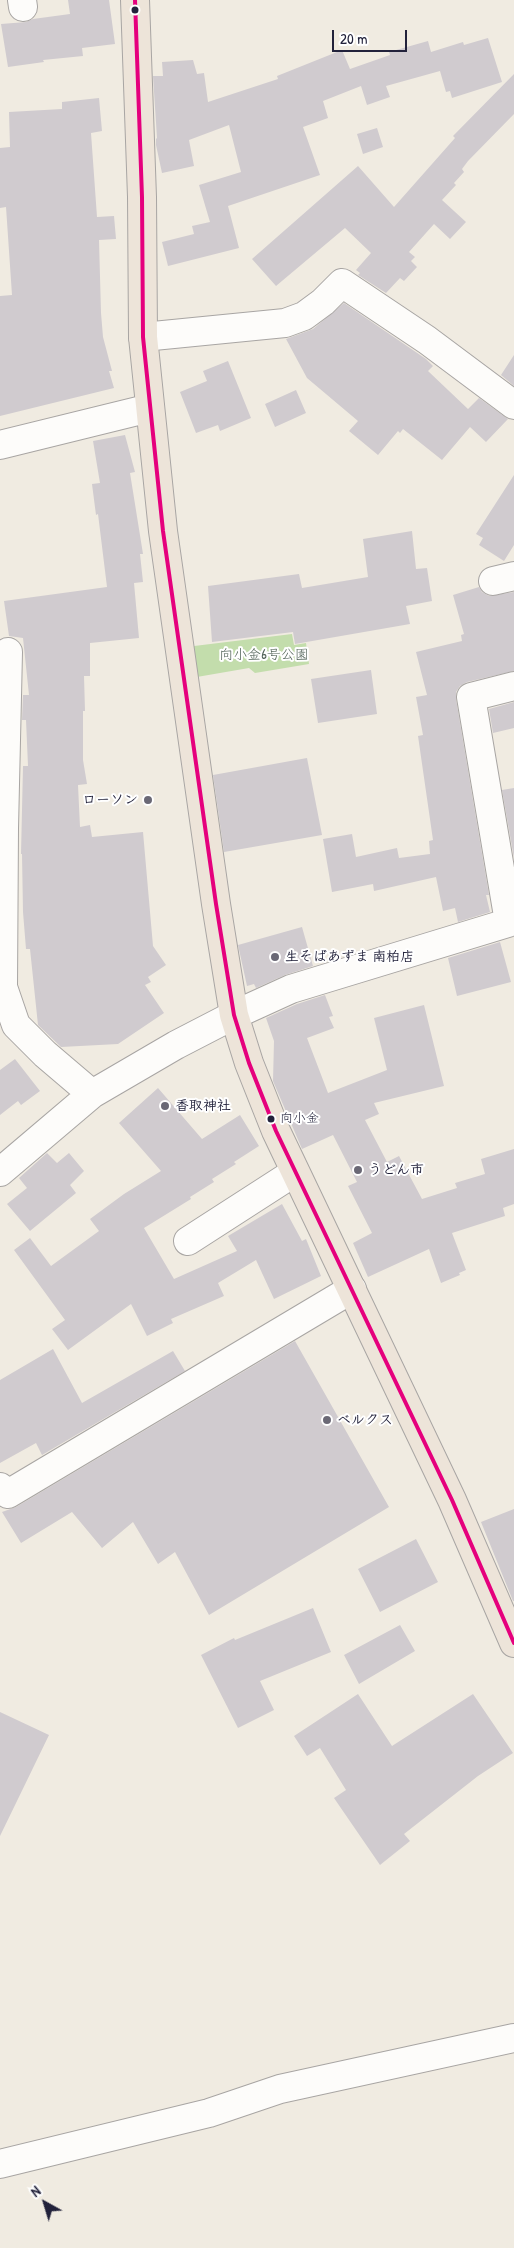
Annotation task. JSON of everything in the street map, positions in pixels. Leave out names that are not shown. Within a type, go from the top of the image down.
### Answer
[{"type":"main road","points":[[135,0],[142,197],[143,337],[163,531],[220,933],[234,1016],[249,1063],[276,1131],[452,1500],[514,1643]]},
{"type":"street","points":[[143,337],[285,323],[304,316],[323,302],[342,283],[427,340],[514,405]]},
{"type":"street","points":[[0,445],[150,408]]},
{"type":"street","points":[[8,652],[3,744],[3,987],[16,1025],[45,1054],[92,1094]]},
{"type":"street","points":[[0,1172],[92,1094],[176,1045],[234,1016],[291,989],[511,921],[471,696],[514,686]]},
{"type":"street","points":[[188,1241],[295,1172]]},
{"type":"street","points":[[0,1487],[8,1494],[352,1289]]},
{"type":"street","points":[[0,2164],[209,2113],[280,2089],[514,2038]]},
{"type":"green space","name":"向小金6号公園","points":[[292,634],[294,645],[306,643],[309,664],[255,673],[249,668],[191,678],[186,647]]},
{"type":"building","points":[[68,0],[109,0],[115,44],[82,48],[83,56],[43,60],[44,62],[8,67],[1,24],[26,22],[33,19],[70,14]]},
{"type":"building","points":[[488,38],[502,82],[452,98],[450,91],[446,92],[440,71],[386,86],[390,97],[367,105],[361,86],[323,101],[328,118],[303,127],[320,175],[228,206],[239,248],[168,266],[162,242],[194,234],[192,226],[210,222],[199,185],[241,172],[229,125],[189,140],[194,166],[162,173],[156,145],[153,76],[163,76],[162,62],[193,60],[197,74],[204,73],[208,102],[278,79],[277,76],[342,50],[350,69],[390,55],[389,52],[428,41],[431,52],[463,42],[464,45]]},
{"type":"building","points":[[514,74],[514,114],[468,161],[462,169],[464,172],[454,183],[456,185],[442,200],[466,222],[450,239],[434,224],[409,252],[415,257],[411,261],[417,267],[404,281],[400,278],[386,293],[358,275],[360,273],[356,270],[371,253],[345,228],[276,286],[252,259],[358,166],[394,207],[455,138],[453,136]]},
{"type":"building","points":[[99,98],[102,131],[91,133],[97,217],[114,216],[116,239],[99,240],[103,337],[112,371],[109,371],[114,388],[0,416],[0,296],[12,295],[6,207],[0,208],[0,148],[10,147],[9,112],[62,109],[62,102]]},
{"type":"building","points":[[377,128],[383,147],[363,154],[357,134]]},
{"type":"building","points":[[344,303],[426,359],[433,366],[428,371],[468,409],[479,398],[508,419],[486,442],[470,427],[442,460],[403,429],[400,433],[398,431],[378,455],[349,431],[358,421],[307,378],[286,339],[313,329]]},
{"type":"building","points":[[514,355],[514,386],[501,375]]},
{"type":"building","points":[[228,361],[251,418],[220,431],[218,425],[196,433],[180,392],[207,381],[203,371]]},
{"type":"building","points":[[296,390],[306,413],[275,427],[265,404]]},
{"type":"building","points":[[125,435],[135,472],[130,473],[143,554],[140,554],[143,582],[134,583],[139,638],[90,643],[90,676],[84,676],[85,711],[83,711],[83,760],[87,784],[78,785],[80,827],[90,825],[92,837],[143,832],[153,946],[166,965],[148,977],[151,982],[145,985],[164,1013],[118,1044],[61,1047],[38,1025],[30,949],[26,949],[21,854],[23,766],[28,766],[26,720],[22,720],[23,695],[29,695],[23,638],[9,636],[4,601],[107,587],[98,514],[96,515],[92,484],[100,483],[93,441]]},
{"type":"building","points":[[514,475],[514,545],[504,561],[479,545],[483,538],[476,534]]},
{"type":"building","points":[[412,531],[416,569],[427,568],[432,601],[406,606],[410,624],[295,644],[293,632],[212,642],[208,586],[299,574],[302,588],[368,577],[363,539]]},
{"type":"building","points":[[479,587],[482,592],[489,596],[514,592],[514,671],[467,682],[460,686],[456,692],[489,895],[486,895],[490,912],[458,922],[455,908],[443,911],[436,877],[374,891],[373,884],[332,892],[323,839],[352,834],[356,857],[397,848],[399,858],[430,854],[429,841],[433,840],[418,736],[423,735],[416,697],[427,695],[416,652],[462,641],[461,635],[464,634],[453,595]]},
{"type":"building","points":[[371,670],[377,714],[318,723],[311,679]]},
{"type":"building","points":[[514,702],[514,728],[493,733],[489,709]]},
{"type":"building","points":[[307,758],[322,835],[224,852],[213,775]]},
{"type":"building","points":[[514,788],[514,858],[502,790]]},
{"type":"building","name":"生そばあずま 南柏店","points":[[302,927],[313,966],[285,975],[256,988],[254,984],[247,986],[238,945]]},
{"type":"building","points":[[500,942],[511,982],[457,996],[448,958]]},
{"type":"building","points":[[325,995],[333,1016],[329,1017],[334,1028],[307,1038],[328,1093],[387,1070],[374,1018],[424,1005],[444,1086],[374,1103],[379,1114],[365,1120],[387,1162],[399,1156],[422,1199],[457,1188],[455,1183],[485,1174],[481,1159],[514,1149],[514,1204],[503,1208],[505,1216],[452,1233],[466,1270],[459,1273],[460,1275],[441,1283],[429,1249],[368,1277],[353,1243],[372,1233],[348,1186],[357,1182],[333,1135],[302,1149],[273,1081],[274,1041],[266,1018],[297,1004]]},
{"type":"building","points":[[15,1059],[40,1091],[21,1105],[18,1101],[0,1115],[0,1070]]},
{"type":"building","points":[[158,1088],[202,1139],[240,1115],[259,1146],[234,1162],[236,1164],[212,1179],[214,1182],[190,1197],[191,1199],[144,1228],[174,1279],[237,1251],[228,1236],[282,1204],[302,1241],[306,1239],[321,1276],[274,1299],[256,1260],[218,1283],[224,1296],[171,1319],[173,1323],[147,1336],[131,1304],[68,1350],[52,1329],[65,1320],[14,1250],[30,1238],[51,1266],[99,1231],[90,1219],[124,1194],[161,1171],[119,1123]]},
{"type":"building","points":[[47,1153],[57,1163],[69,1153],[84,1171],[70,1185],[76,1193],[30,1231],[7,1204],[27,1188],[19,1178]]},
{"type":"building","points":[[295,1341],[389,1507],[209,1615],[175,1552],[158,1564],[133,1522],[102,1548],[72,1512],[21,1543],[2,1512],[16,1507]]},
{"type":"building","points":[[53,1349],[82,1403],[173,1351],[185,1371],[42,1455],[36,1443],[0,1463],[0,1380]]},
{"type":"building","points":[[514,1509],[514,1601],[513,1601],[481,1522]]},
{"type":"building","points":[[416,1539],[438,1582],[380,1612],[358,1569]]},
{"type":"building","points":[[313,1608],[331,1652],[260,1681],[274,1710],[238,1728],[201,1655],[234,1638],[235,1640]]},
{"type":"building","points":[[400,1625],[415,1651],[359,1684],[344,1655]]},
{"type":"building","points":[[358,1694],[392,1746],[473,1694],[513,1753],[478,1776],[404,1834],[410,1841],[380,1865],[334,1798],[346,1790],[320,1748],[307,1756],[294,1736]]},
{"type":"building","points":[[0,1712],[49,1735],[0,1836]]},
{"type":"transit line","points":[[135,0],[142,197],[143,337],[163,531],[216,904],[234,1015],[249,1063],[276,1131],[452,1500],[514,1643]]},
{"type":"place","name":"ローソン","points":[[148,800]]},
{"type":"place","name":"生そばあずま 南柏店","points":[[275,957]]},
{"type":"place","name":"香取神社","points":[[165,1106]]},
{"type":"place","name":"向小金","points":[[271,1119]]},
{"type":"place","name":"うどん市","points":[[358,1170]]},
{"type":"place","name":"ベルクス","points":[[327,1420]]}]
